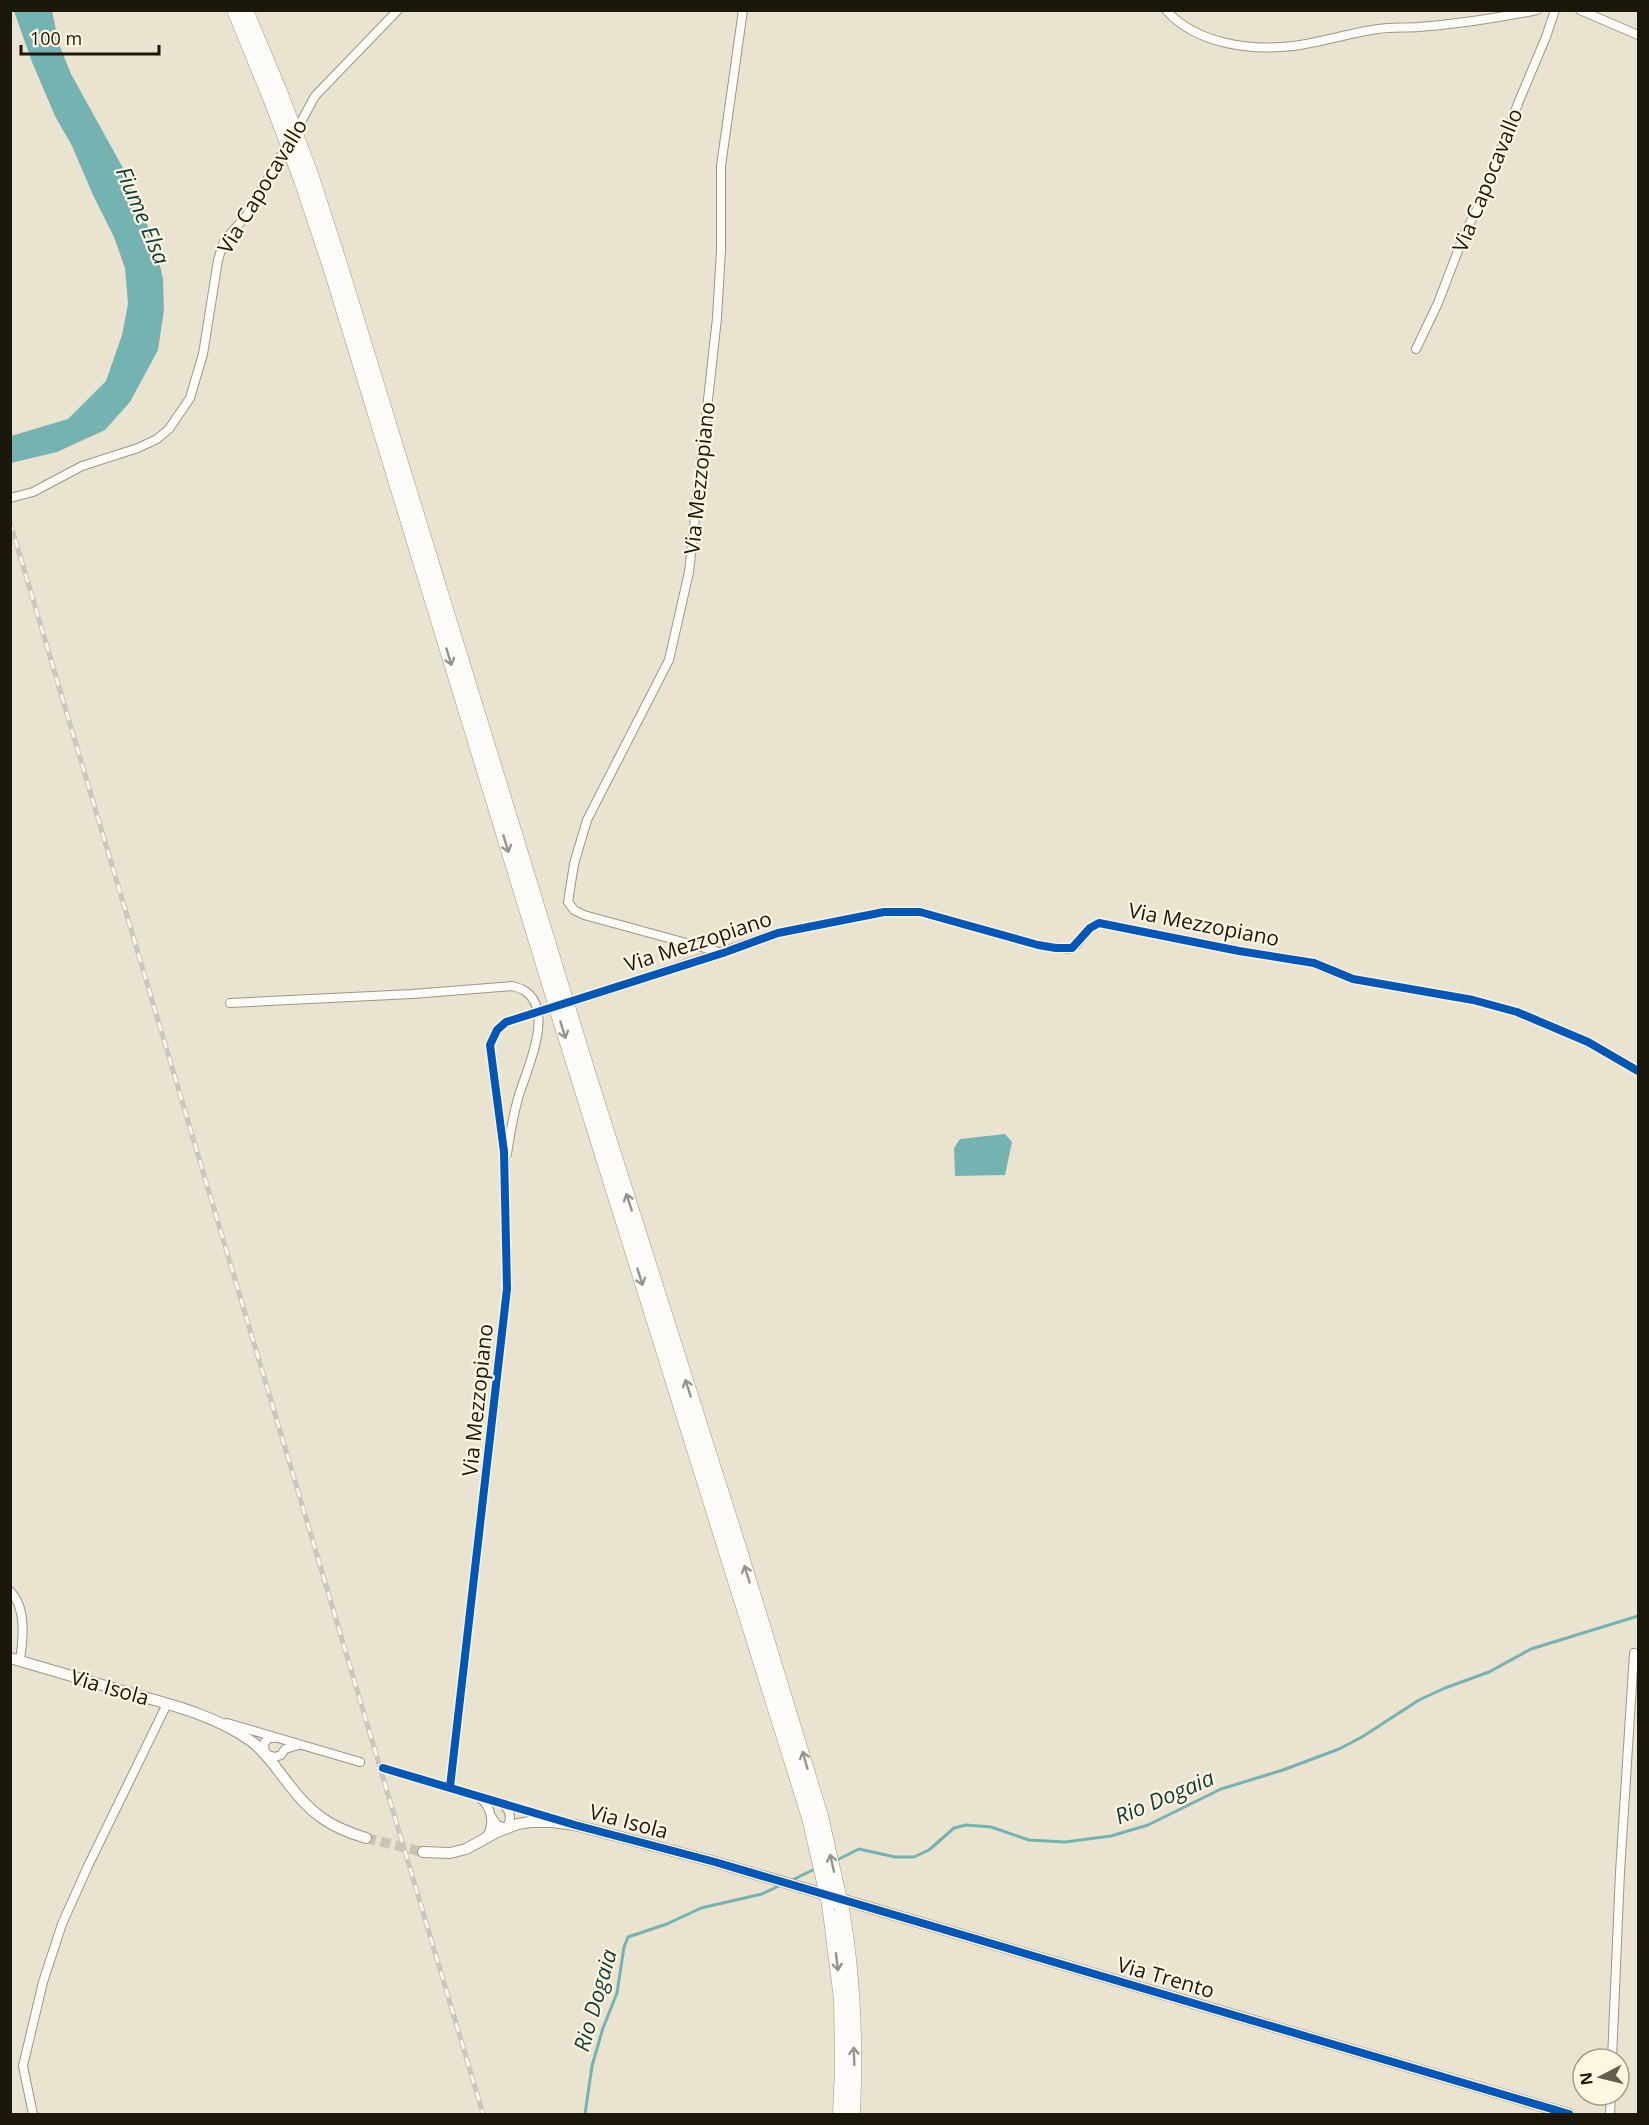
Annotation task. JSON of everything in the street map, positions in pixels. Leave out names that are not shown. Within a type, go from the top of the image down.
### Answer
[{"type":"highway","points":[[234,10],[276,96]]},
{"type":"highway","points":[[246,10],[348,290],[590,1078],[746,1570],[842,1909],[850,1963],[853,2115]]},
{"type":"highway","points":[[815,1817],[841,1998],[840,2115]]},
{"type":"street","name":"Via Capocavallo","points":[[10,498],[33,492],[82,466],[138,448],[157,439],[169,429],[190,399],[203,354],[218,260],[224,241],[246,216],[315,96],[398,10]]},
{"type":"street","name":"Via Mezzopiano","points":[[723,953],[584,915],[574,910],[568,902],[574,864],[587,820],[669,660],[689,572],[717,318],[721,250],[721,166],[742,10]]},
{"type":"street","points":[[1166,10],[1188,29],[1210,39],[1266,47],[1293,46],[1379,29],[1486,21],[1537,10]]},
{"type":"street","name":"Via Capocavallo","points":[[1416,349],[1438,303],[1464,235],[1483,197],[1555,10]]},
{"type":"street","points":[[1580,10],[1638,35]]},
{"type":"street","name":"Via Mezzopiano","points":[[450,1787],[507,1289],[504,1152],[490,1045],[497,1030],[506,1022],[723,953],[778,933],[901,910],[944,917],[978,929],[1062,949],[1076,945],[1094,924],[1112,924],[1160,936],[1314,963],[1353,979],[1473,1000],[1514,1011],[1588,1042],[1638,1071]]},
{"type":"street","points":[[230,1003],[412,994],[512,986],[526,991],[537,1008],[538,1028],[532,1058],[513,1117],[504,1175]]},
{"type":"street","points":[[10,1591],[19,1606],[22,1619],[22,1643],[15,1659]]},
{"type":"street","points":[[1613,2047],[1620,1872],[1634,1653]]},
{"type":"street","name":"Via Isola","points":[[15,1659],[360,1762]]},
{"type":"street","points":[[33,2115],[23,2066],[43,1982],[62,1924],[167,1704]]},
{"type":"street","name":"Via Isola","points":[[209,1718],[252,1742],[265,1754],[312,1812],[343,1831],[366,1838]]},
{"type":"street","points":[[265,1754],[266,1740],[280,1738]]},
{"type":"street","name":"Via Isola","points":[[280,1738],[285,1743],[282,1769],[287,1782]]},
{"type":"street","name":"Via Isola","points":[[265,1754],[275,1757],[303,1745]]},
{"type":"street","name":"Via Isola","points":[[383,1768],[575,1825],[753,1874]]},
{"type":"street","name":"Via Isola","points":[[477,1796],[484,1801],[497,1825],[506,1828]]},
{"type":"street","points":[[480,1842],[491,1828],[490,1803],[499,1802],[509,1810],[509,1824],[506,1828]]},
{"type":"street","name":"Via Isola","points":[[423,1852],[450,1853],[466,1849],[506,1828],[530,1822],[575,1825]]},
{"type":"street","name":"Via Trento","points":[[753,1874],[1569,2115]]},
{"type":"water","points":[[14,11],[52,11],[59,44],[71,74],[123,168],[155,243],[163,279],[164,310],[158,350],[130,402],[105,430],[57,452],[11,463],[11,436],[68,419],[106,381],[122,335],[128,304],[125,268],[114,237],[72,146],[55,116]]},
{"type":"water","points":[[1005,1134],[1012,1142],[1005,1175],[955,1176],[954,1148],[960,1139]]},
{"type":"waterway","name":"Rio Dogaia","points":[[837,1860],[859,1849],[895,1857],[914,1857],[929,1850],[954,1828],[966,1825],[991,1827],[1029,1840],[1065,1842],[1111,1836],[1148,1825],[1221,1789],[1283,1770],[1339,1749],[1419,1700],[1489,1672],[1531,1649],[1638,1616]]},
{"type":"waterway","name":"Rio Dogaia","points":[[790,1881],[817,1868]]},
{"type":"waterway","name":"Rio Dogaia","points":[[585,2114],[592,2066],[603,2028],[617,1993],[624,1947],[628,1937],[667,1924],[701,1908],[762,1894],[781,1885]]},
{"type":"tunnel","points":[[366,1838],[423,1852]]},
{"type":"railway","points":[[10,522],[483,2114]]},
{"type":"cycle path","points":[[450,1787],[507,1289],[504,1152],[490,1045],[497,1030],[506,1022],[723,953],[778,933],[884,912],[920,912],[1056,948],[1072,948],[1090,928],[1099,923],[1239,951],[1314,963],[1353,979],[1473,1000],[1517,1012],[1588,1042],[1638,1071]]},
{"type":"cycle path","points":[[383,1768],[575,1825],[715,1862],[1569,2114]]},
{"type":"water label","name":"Fiume Elsa","points":[[144,215]]}]
